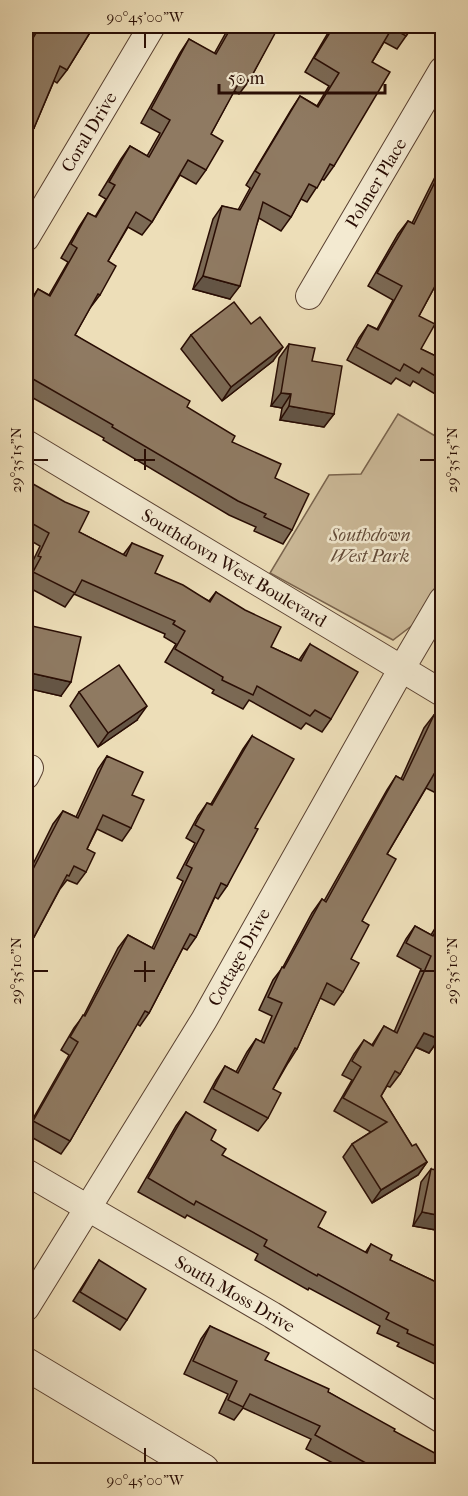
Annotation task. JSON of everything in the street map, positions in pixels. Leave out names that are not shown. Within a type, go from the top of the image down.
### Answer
[{"type":"street","name":"Coral Drive","points":[[26,238],[152,26]]},
{"type":"street","name":"Polmer Place","points":[[309,296],[442,70]]},
{"type":"street","name":"Southdown West Boulevard","points":[[26,443],[442,693]]},
{"type":"street","name":"Cottage Drive","points":[[26,1308],[204,1020],[442,600]]},
{"type":"street","name":"South Moss Drive","points":[[26,1172],[272,1315],[442,1420]]},
{"type":"street","points":[[26,1364],[203,1470]]},
{"type":"green space","name":"Southdown West Park","points":[[398,414],[442,440],[442,576],[414,624],[393,640],[270,573],[329,475],[361,474]]},
{"type":"building","points":[[40,26],[94,26],[67,70],[60,66],[34,128],[26,125],[26,50]]},
{"type":"building","points":[[232,26],[279,26],[249,81],[242,77],[211,134],[223,141],[206,170],[188,160],[152,222],[136,212],[108,261],[116,266],[75,335],[190,401],[187,407],[235,436],[232,442],[281,464],[275,478],[309,494],[292,530],[264,517],[266,514],[238,501],[26,375],[26,311],[38,289],[50,296],[77,248],[71,244],[88,213],[96,217],[115,185],[109,182],[130,146],[149,157],[170,120],[151,109],[189,39],[216,54]]},
{"type":"building","points":[[334,26],[368,28],[369,26],[413,26],[406,36],[392,28],[372,62],[390,72],[334,166],[330,164],[317,188],[309,184],[291,217],[263,202],[240,286],[203,276],[222,206],[240,210],[260,174],[255,171],[300,96],[318,107],[339,73],[314,58]]},
{"type":"building","points":[[442,168],[442,273],[419,316],[435,324],[421,349],[442,359],[442,380],[422,368],[419,373],[404,364],[400,371],[356,347],[368,325],[378,330],[402,286],[377,273],[408,221],[414,224]]},
{"type":"building","points":[[234,302],[251,324],[260,317],[283,347],[231,387],[191,335]]},
{"type":"building","points":[[289,344],[315,348],[312,361],[342,366],[334,414],[289,406],[291,394],[281,393]]},
{"type":"building","points":[[26,480],[65,502],[89,512],[79,532],[126,556],[132,543],[163,556],[155,573],[183,585],[210,602],[216,592],[245,610],[281,627],[271,647],[301,661],[310,644],[358,672],[331,719],[315,710],[310,716],[257,686],[253,695],[222,680],[223,677],[175,649],[185,631],[173,624],[175,621],[82,580],[75,593],[33,572],[49,533],[26,520]]},
{"type":"building","points":[[32,626],[81,637],[71,682],[26,672],[26,655]]},
{"type":"building","points":[[119,665],[147,706],[108,733],[79,692]]},
{"type":"building","points":[[434,715],[442,719],[442,778],[434,774],[387,854],[396,859],[362,921],[369,925],[351,959],[359,963],[343,992],[327,983],[297,1049],[295,1048],[273,1089],[281,1093],[268,1118],[213,1089],[225,1066],[238,1073],[256,1039],[264,1043],[282,1003],[268,997],[282,967],[284,968],[322,899],[326,902],[396,776],[403,780]]},
{"type":"building","points":[[252,736],[294,759],[255,828],[258,829],[227,886],[221,883],[196,937],[190,934],[149,1013],[145,1011],[70,1141],[33,1121],[78,1042],[70,1037],[83,1015],[85,1016],[128,935],[154,949],[192,868],[186,865],[204,830],[195,825],[207,803],[212,805]]},
{"type":"building","points":[[107,756],[143,772],[132,795],[144,800],[131,828],[103,815],[87,849],[95,853],[86,872],[74,866],[26,947],[26,875],[27,873],[30,875],[63,811],[78,818]]},
{"type":"building","points":[[442,918],[442,1031],[439,1039],[424,1033],[400,1074],[395,1071],[381,1096],[412,1146],[416,1144],[427,1162],[381,1190],[352,1144],[387,1122],[343,1098],[361,1067],[352,1061],[364,1040],[373,1046],[384,1026],[397,1033],[431,956],[406,943],[415,926],[433,936]]},
{"type":"building","points":[[186,1112],[216,1130],[211,1140],[226,1149],[222,1155],[326,1212],[318,1227],[367,1253],[371,1244],[392,1255],[390,1260],[438,1283],[442,1273],[442,1349],[407,1333],[408,1330],[386,1319],[389,1313],[264,1246],[267,1240],[196,1201],[194,1205],[148,1178]]},
{"type":"building","points":[[431,1169],[442,1171],[442,1216],[422,1212]]},
{"type":"building","points":[[99,1260],[146,1289],[127,1320],[80,1292]]},
{"type":"building","points":[[210,1326],[269,1353],[265,1360],[329,1389],[328,1392],[442,1457],[442,1470],[385,1470],[375,1465],[373,1467],[315,1435],[320,1426],[250,1394],[243,1407],[228,1400],[237,1381],[193,1361]]}]
